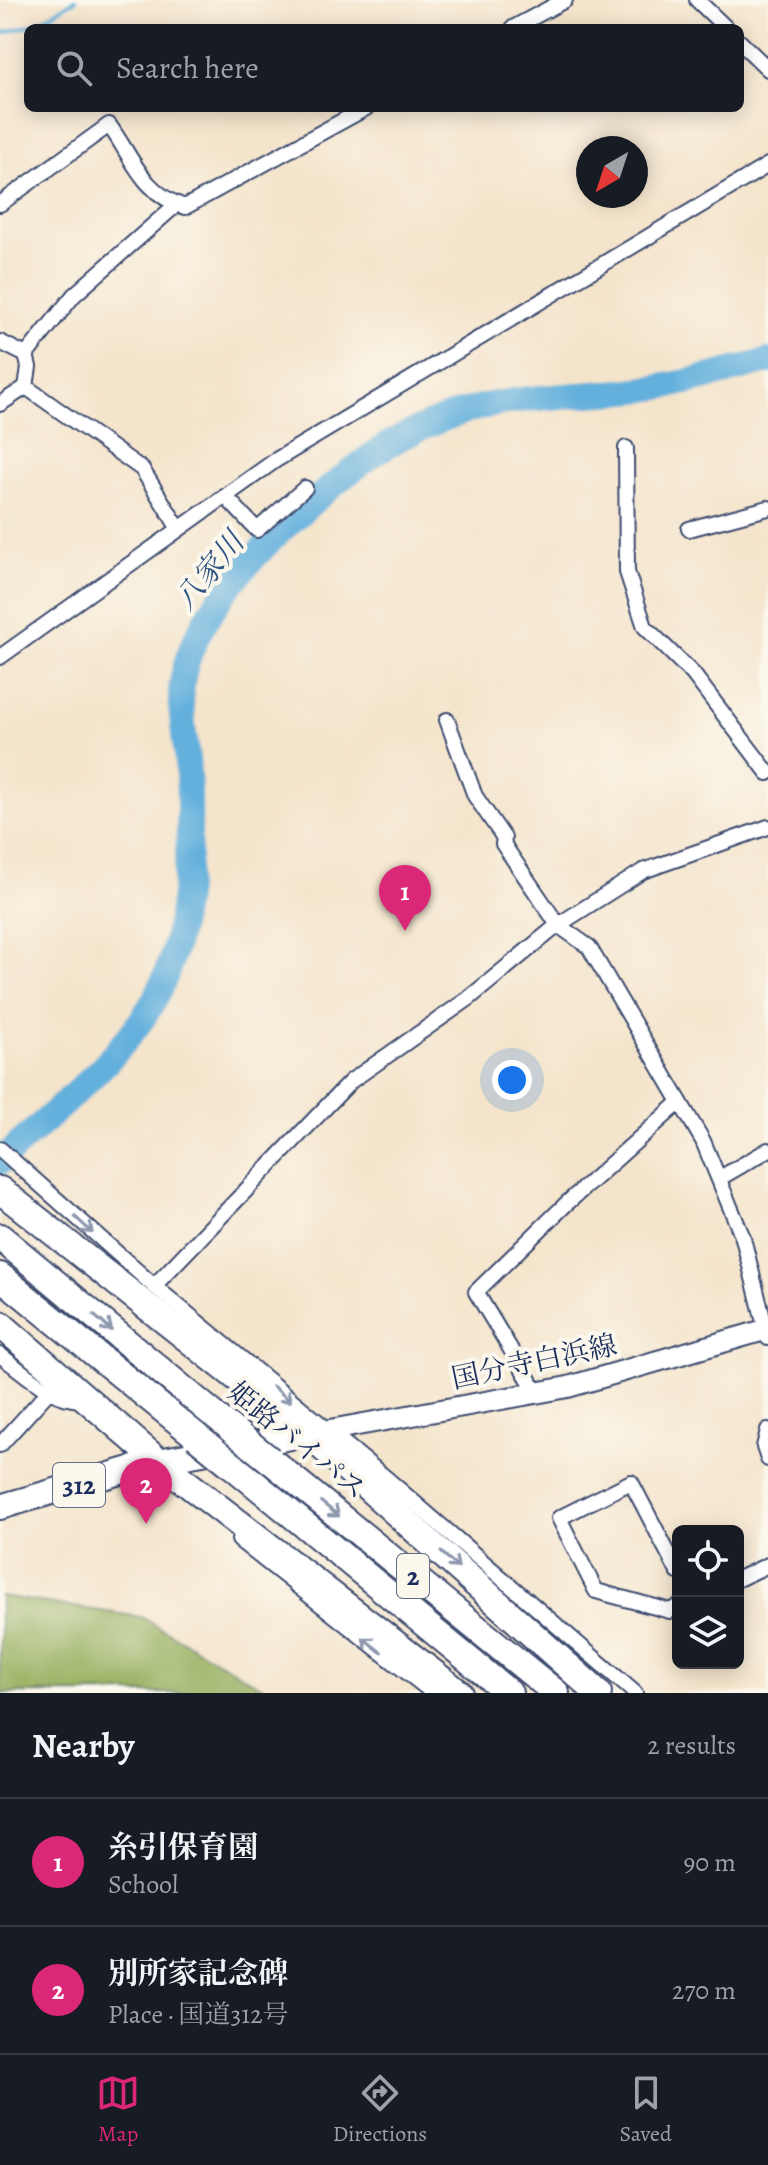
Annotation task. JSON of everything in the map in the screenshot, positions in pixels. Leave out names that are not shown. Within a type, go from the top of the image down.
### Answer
[{"type":"highway","points":[[4,1193],[317,1433],[598,1693]]},
{"type":"highway","name":"姫路バイパス","points":[[0,1237],[556,1693]]},
{"type":"highway","name":"2","points":[[0,1276],[509,1693]]},
{"type":"highway","points":[[0,1324],[158,1461],[459,1693]]},
{"type":"highway","name":"312","points":[[0,1507],[158,1461],[317,1433]]},
{"type":"main road","name":"国分寺白浜線","points":[[317,1433],[537,1393],[767,1333]]},
{"type":"street","points":[[520,24],[565,0]]},
{"type":"street","points":[[697,0],[722,24]]},
{"type":"street","points":[[744,46],[768,69]]},
{"type":"street","points":[[0,204],[109,125],[137,172],[160,196],[185,207],[359,112]]},
{"type":"street","points":[[0,657],[227,498],[276,460],[768,165]]},
{"type":"street","points":[[26,355],[74,295],[177,204]]},
{"type":"street","points":[[0,342],[26,355],[29,367],[26,387],[0,404]]},
{"type":"street","points":[[26,387],[142,469],[179,529]]},
{"type":"street","points":[[626,448],[627,572],[645,627],[693,674],[768,773]]},
{"type":"street","points":[[227,498],[257,530],[305,488]]},
{"type":"street","points":[[689,529],[768,508]]},
{"type":"street","points":[[447,720],[475,796],[558,925],[574,933],[589,947],[659,1061],[720,1178],[743,1238],[767,1333]]},
{"type":"street","points":[[154,1286],[351,1081],[468,999],[558,925],[643,871],[768,827]]},
{"type":"street","points":[[537,1393],[476,1292],[566,1204],[680,1102]]},
{"type":"street","points":[[0,1149],[317,1433],[387,1479],[635,1693]]},
{"type":"street","points":[[720,1178],[768,1150]]},
{"type":"street","points":[[0,1355],[49,1391],[69,1400],[85,1400]]},
{"type":"street","points":[[0,1445],[49,1391]]},
{"type":"street","points":[[768,1430],[764,1447],[768,1459]]},
{"type":"street","points":[[158,1461],[180,1493],[433,1693]]},
{"type":"street","points":[[672,1561],[631,1482],[559,1518],[596,1591],[672,1610]]},
{"type":"street","points":[[744,1576],[768,1565]]},
{"type":"green space","points":[[0,1596],[141,1617],[273,1693],[0,1693]]},
{"type":"waterway","points":[[36,24],[75,0]]},
{"type":"waterway","points":[[0,34],[24,27]]},
{"type":"waterway","name":"八家川","points":[[0,1162],[125,1042],[156,997],[175,947],[188,857],[188,773],[181,697],[187,663],[202,628],[251,561],[281,530],[371,456],[441,420],[498,403],[676,384],[768,361]]},
{"type":"place","name":"糸引保育園","points":[[405,931]]},
{"type":"place","name":"別所家記念碑","points":[[146,1524]]}]
